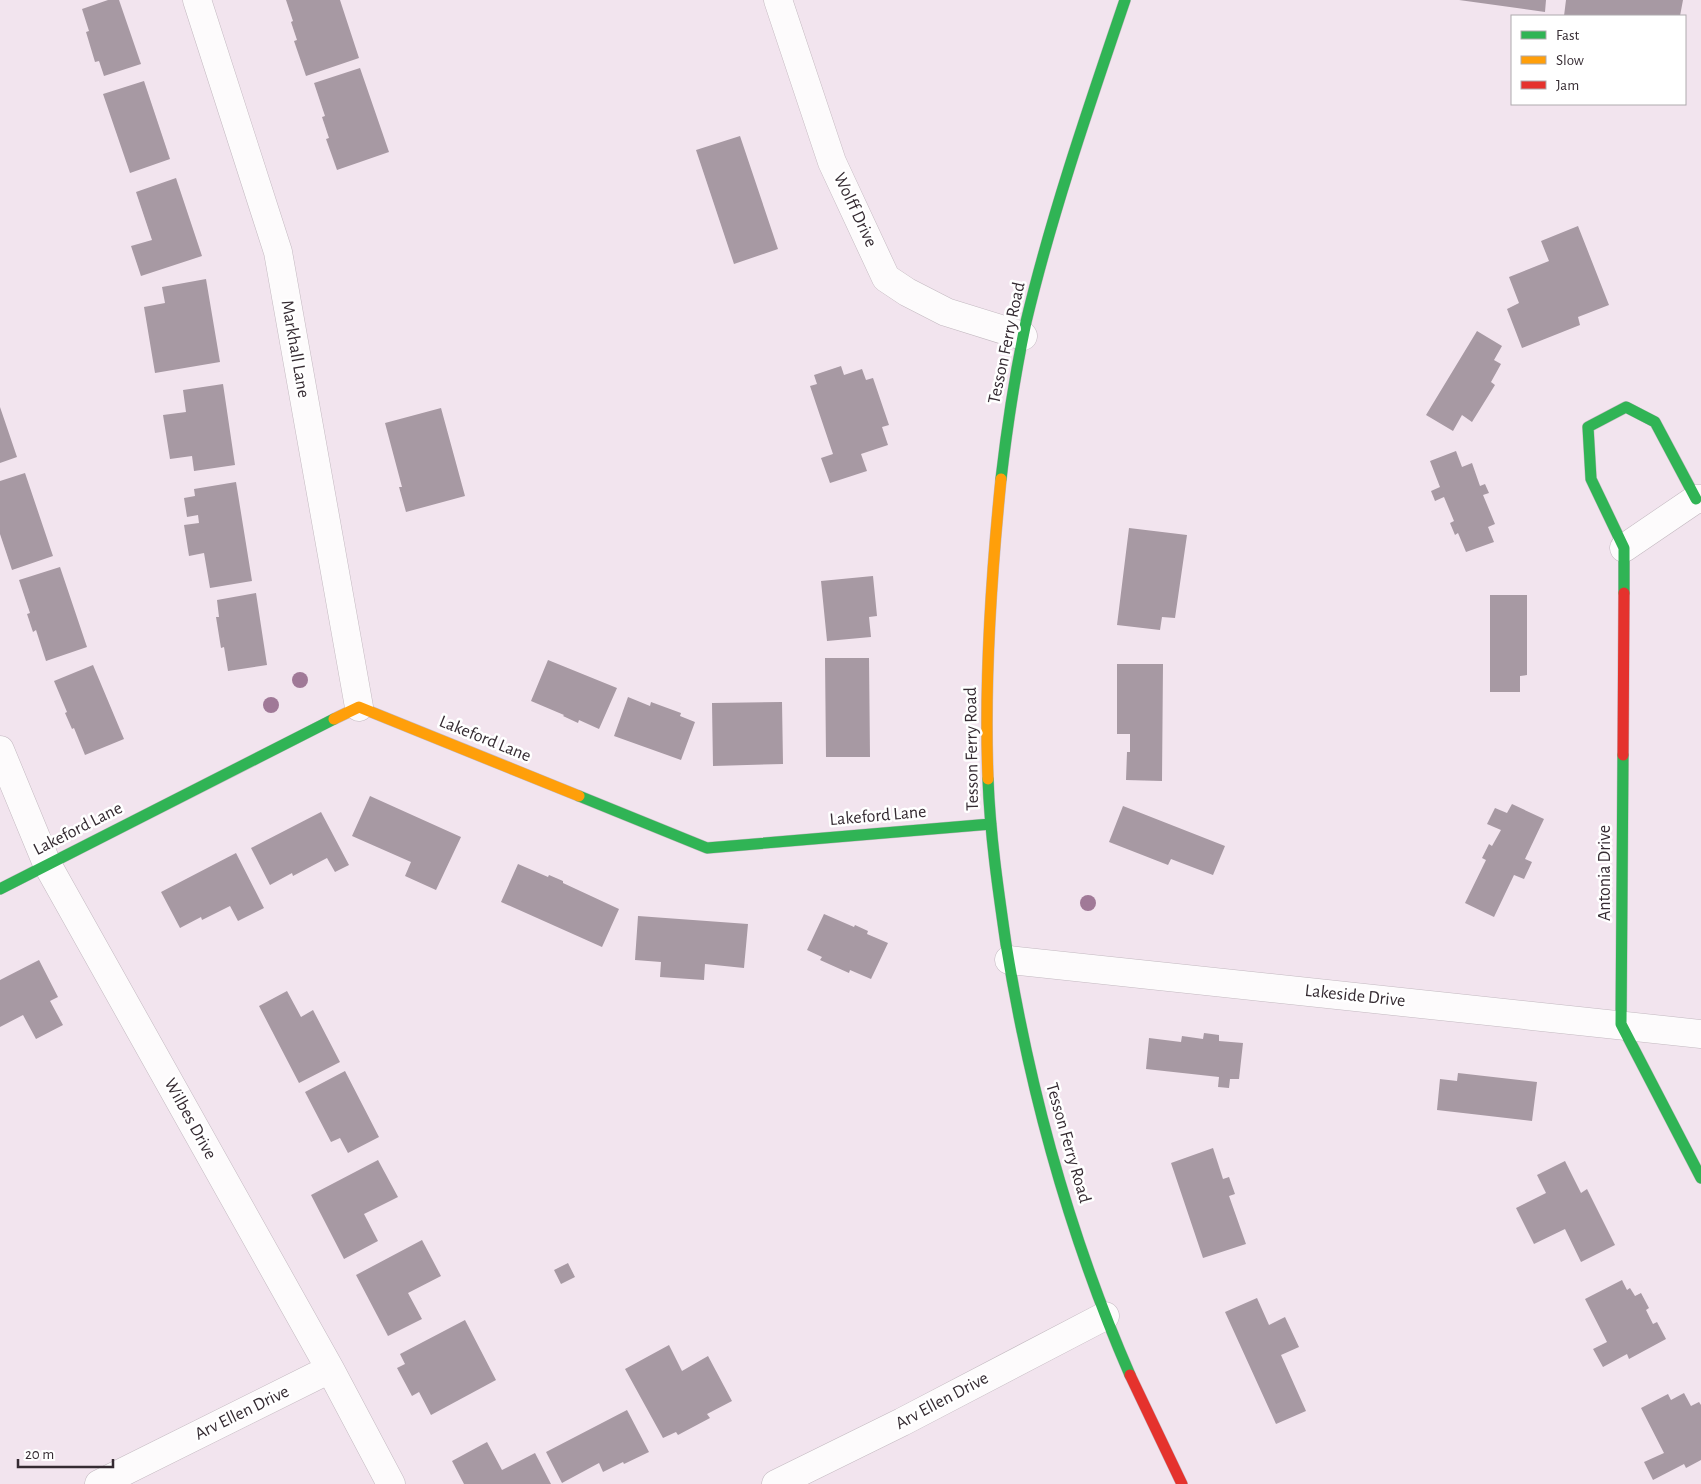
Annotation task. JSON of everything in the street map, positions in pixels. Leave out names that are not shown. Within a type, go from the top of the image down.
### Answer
[{"type":"street","name":"Markhall Lane","points":[[197,0],[278,252],[359,707]]},
{"type":"street","name":"Wolff Drive","points":[[778,0],[832,162],[886,278],[907,292],[946,312],[1023,336]]},
{"type":"street","name":"Tesson Ferry Road","points":[[1125,0],[1054,219],[1023,336],[1007,435],[994,548],[988,667],[987,743],[990,824],[1009,960],[1025,1050],[1047,1138],[1078,1238],[1105,1316],[1146,1411],[1182,1484]]},
{"type":"street","points":[[1626,407],[1655,422],[1698,499],[1624,548],[1591,479],[1588,427],[1626,407]]},
{"type":"street","name":"Antonia Drive","points":[[1624,548],[1621,1024],[1701,1178]]},
{"type":"street","name":"Lakeford Lane","points":[[0,889],[359,707],[707,848],[990,824]]},
{"type":"street","name":"Wilbes Drive","points":[[0,750],[47,864],[330,1369],[391,1484]]},
{"type":"street","name":"Lakeside Drive","points":[[1009,960],[1701,1034]]},
{"type":"street","name":"Arv Ellen Drive","points":[[776,1484],[902,1422],[1105,1316]]},
{"type":"street","name":"Arv Ellen Drive","points":[[99,1484],[330,1369]]},
{"type":"building","points":[[108,0],[119,0],[141,64],[104,76],[99,61],[95,62],[86,32],[89,31],[82,9]]},
{"type":"building","points":[[286,0],[340,0],[359,58],[306,76],[294,41],[297,40]]},
{"type":"building","points":[[1459,0],[1546,0],[1545,12]]},
{"type":"building","points":[[1566,0],[1683,0],[1680,15],[1564,15]]},
{"type":"building","points":[[360,68],[389,152],[337,170],[326,139],[329,138],[322,117],[325,116],[314,83]]},
{"type":"building","points":[[144,81],[170,159],[130,173],[103,94]]},
{"type":"building","points":[[740,136],[778,249],[734,264],[696,150]]},
{"type":"building","points":[[176,178],[202,256],[141,276],[131,246],[152,240],[136,192]]},
{"type":"building","points":[[1578,226],[1609,305],[1578,317],[1580,325],[1522,348],[1507,309],[1519,303],[1509,277],[1549,261],[1541,241]]},
{"type":"building","points":[[206,279],[220,362],[155,373],[144,307],[165,303],[162,287]]},
{"type":"building","points":[[1477,331],[1502,346],[1494,360],[1501,364],[1491,382],[1495,385],[1472,422],[1462,415],[1453,431],[1426,415]]},
{"type":"building","points":[[841,366],[844,375],[862,369],[866,380],[873,378],[889,425],[882,427],[888,445],[861,454],[867,471],[830,483],[821,458],[833,454],[810,386],[817,384],[814,375]]},
{"type":"building","points":[[223,384],[235,465],[194,471],[192,456],[170,459],[163,415],[186,412],[183,390]]},
{"type":"building","points":[[0,407],[17,457],[0,463]]},
{"type":"building","points":[[441,408],[465,496],[406,512],[399,487],[402,487],[385,423]]},
{"type":"building","points":[[1456,451],[1462,467],[1472,463],[1480,486],[1485,484],[1489,493],[1483,495],[1495,524],[1488,527],[1494,542],[1466,552],[1458,533],[1455,535],[1450,523],[1454,521],[1444,497],[1435,501],[1431,491],[1440,487],[1430,461]]},
{"type":"building","points":[[25,473],[53,556],[12,570],[0,534],[0,481]]},
{"type":"building","points":[[236,482],[252,581],[210,588],[204,553],[189,556],[184,525],[199,523],[198,515],[187,517],[184,498],[195,496],[194,489]]},
{"type":"building","points":[[1129,528],[1187,535],[1175,618],[1162,617],[1160,630],[1117,625]]},
{"type":"building","points":[[60,567],[87,647],[46,661],[36,630],[33,632],[27,614],[30,613],[19,580]]},
{"type":"building","points":[[873,576],[877,616],[869,617],[871,637],[827,641],[821,581]]},
{"type":"building","points":[[256,593],[267,665],[228,671],[224,647],[221,648],[216,617],[219,617],[217,600]]},
{"type":"building","points":[[1490,595],[1527,595],[1527,675],[1520,676],[1520,692],[1490,692]]},
{"type":"building","points":[[825,658],[869,658],[870,757],[826,757]]},
{"type":"building","points":[[548,660],[617,688],[599,729],[579,720],[578,723],[531,701]]},
{"type":"building","points":[[1117,664],[1163,664],[1162,781],[1126,780],[1127,752],[1130,752],[1130,734],[1117,734]]},
{"type":"building","points":[[93,665],[124,739],[85,755],[74,728],[72,729],[65,713],[67,712],[54,681]]},
{"type":"building","points":[[628,697],[650,706],[651,702],[681,713],[680,716],[695,722],[681,760],[614,736]]},
{"type":"building","points":[[782,702],[783,764],[713,766],[712,703]]},
{"type":"building","points":[[370,796],[461,837],[436,890],[405,876],[411,862],[352,836]]},
{"type":"building","points":[[1512,804],[1544,819],[1525,859],[1532,862],[1524,879],[1514,875],[1494,917],[1465,903],[1486,860],[1482,858],[1489,844],[1492,846],[1501,830],[1487,824],[1495,808],[1507,813]]},
{"type":"building","points":[[1123,806],[1225,846],[1213,875],[1171,859],[1168,865],[1109,842]]},
{"type":"building","points":[[321,812],[349,865],[335,872],[327,858],[293,876],[292,873],[270,885],[251,848]]},
{"type":"building","points":[[236,853],[264,908],[238,921],[230,906],[202,920],[201,917],[180,928],[161,892]]},
{"type":"building","points":[[518,864],[548,877],[549,875],[563,881],[563,883],[619,909],[602,947],[501,902]]},
{"type":"building","points":[[824,914],[854,927],[855,925],[868,931],[867,934],[888,943],[871,979],[850,970],[849,973],[820,960],[822,957],[807,950]]},
{"type":"building","points":[[638,916],[748,924],[744,968],[705,964],[704,980],[660,977],[661,962],[635,960]]},
{"type":"building","points":[[39,960],[58,997],[50,1001],[63,1025],[36,1039],[23,1015],[0,1027],[0,980]]},
{"type":"building","points":[[287,991],[301,1017],[313,1010],[340,1062],[299,1083],[259,1006]]},
{"type":"building","points":[[1204,1033],[1219,1035],[1219,1041],[1243,1043],[1239,1079],[1230,1079],[1229,1088],[1218,1087],[1219,1077],[1146,1069],[1149,1038],[1181,1042],[1182,1036],[1203,1039]]},
{"type":"building","points":[[345,1071],[379,1137],[348,1153],[340,1138],[331,1142],[305,1092]]},
{"type":"building","points":[[1458,1073],[1537,1082],[1532,1121],[1437,1110],[1440,1079],[1457,1081]]},
{"type":"building","points":[[1213,1148],[1223,1179],[1229,1177],[1235,1194],[1229,1196],[1246,1244],[1203,1258],[1171,1163]]},
{"type":"building","points":[[378,1160],[398,1197],[364,1214],[378,1241],[344,1259],[311,1195]]},
{"type":"building","points":[[1565,1161],[1581,1193],[1587,1189],[1615,1245],[1581,1262],[1565,1229],[1534,1244],[1516,1208],[1546,1193],[1537,1175]]},
{"type":"building","points":[[422,1240],[441,1276],[408,1293],[422,1319],[388,1336],[356,1275]]},
{"type":"building","points":[[568,1263],[575,1277],[561,1284],[554,1270]]},
{"type":"building","points":[[1622,1280],[1627,1290],[1630,1288],[1635,1296],[1641,1293],[1649,1308],[1646,1310],[1653,1324],[1657,1322],[1666,1339],[1629,1359],[1627,1354],[1603,1367],[1593,1349],[1607,1342],[1585,1299]]},
{"type":"building","points":[[1257,1298],[1269,1325],[1285,1317],[1299,1347],[1281,1355],[1306,1411],[1276,1424],[1225,1312]]},
{"type":"building","points":[[465,1320],[496,1380],[431,1415],[419,1392],[412,1396],[397,1368],[405,1364],[400,1354]]},
{"type":"building","points":[[669,1345],[682,1371],[708,1356],[732,1401],[707,1414],[710,1418],[678,1435],[676,1432],[663,1438],[625,1369]]},
{"type":"building","points":[[1684,1393],[1691,1406],[1699,1402],[1701,1405],[1701,1460],[1686,1468],[1684,1464],[1653,1480],[1644,1462],[1664,1453],[1641,1408],[1668,1394],[1671,1400]]},
{"type":"building","points":[[627,1410],[649,1452],[603,1472],[599,1463],[562,1483],[546,1452]]},
{"type":"building","points":[[487,1442],[502,1470],[535,1453],[551,1484],[464,1484],[452,1461]]},
{"type":"traffic: fast","points":[[1001,479],[1018,361],[1036,281],[1072,160],[1125,0]]},
{"type":"traffic: fast","points":[[1624,593],[1624,548],[1591,479],[1588,427],[1626,407],[1655,422],[1696,499]]},
{"type":"traffic: fast","points":[[0,889],[334,719]]},
{"type":"traffic: fast","points":[[1623,755],[1621,1024],[1701,1178]]},
{"type":"traffic: fast","points":[[988,779],[992,841],[1006,944],[1027,1054],[1040,1109],[1071,1217],[1108,1323],[1130,1375]]},
{"type":"traffic: fast","points":[[579,796],[707,848],[991,824]]},
{"type":"traffic: slow","points":[[988,779],[989,629],[1001,479]]},
{"type":"traffic: slow","points":[[334,719],[359,707],[579,796]]},
{"type":"traffic: jam","points":[[1623,755],[1624,593]]},
{"type":"traffic: jam","points":[[1130,1375],[1182,1484]]}]
